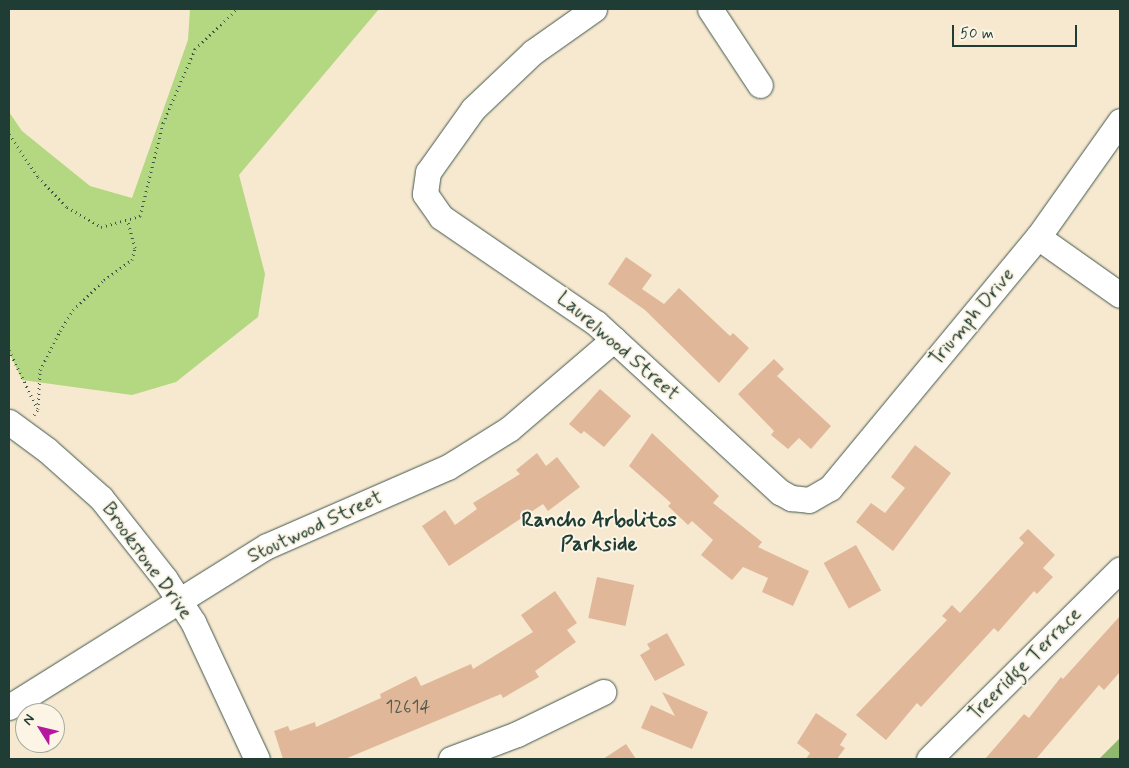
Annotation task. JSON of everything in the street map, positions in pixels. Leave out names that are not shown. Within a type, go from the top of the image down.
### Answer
[{"type":"street","name":"Laurelwood Street","points":[[594,9],[533,52],[473,109],[428,172],[425,194],[441,217],[560,296],[614,339],[780,492],[809,500]]},
{"type":"street","points":[[710,9],[760,85]]},
{"type":"street","name":"Triumph Drive","points":[[809,500],[830,488],[1038,237],[1120,121]]},
{"type":"street","points":[[1038,237],[1120,295]]},
{"type":"street","name":"Stoutwood Street","points":[[9,707],[267,546],[448,467],[509,429],[614,339]]},
{"type":"street","name":"Brookstone Drive","points":[[9,422],[47,450],[102,498],[180,600],[257,759]]},
{"type":"street","name":"Treeridge Terrace","points":[[929,759],[1120,569]]},
{"type":"street","points":[[451,759],[517,734],[603,692]]},
{"type":"path","points":[[9,134],[38,177],[67,208],[101,226],[140,216],[163,123],[195,49],[237,9]]},
{"type":"path","points":[[9,350],[38,409],[40,370],[73,310],[104,280],[132,260],[135,248],[127,219]]},
{"type":"green space","points":[[190,9],[379,9],[239,175],[265,274],[258,317],[176,382],[132,395],[22,380],[9,352],[9,112],[22,131],[90,186],[132,198],[188,40]]},
{"type":"green space","points":[[1120,738],[1120,759],[1099,759]]},
{"type":"building","points":[[626,257],[652,275],[642,289],[664,304],[679,288],[730,336],[733,333],[749,348],[719,383],[645,310],[608,284]]},
{"type":"building","points":[[774,359],[784,369],[777,376],[831,426],[811,449],[799,438],[788,449],[771,435],[774,431],[738,394]]},
{"type":"building","points":[[600,389],[631,416],[604,447],[584,431],[581,434],[569,424]]},
{"type":"building","points":[[652,433],[719,496],[713,503],[762,542],[758,547],[809,571],[793,606],[762,592],[768,578],[743,567],[732,580],[701,555],[713,540],[692,521],[688,525],[668,506],[671,503],[629,466]]},
{"type":"building","points":[[915,445],[951,473],[893,551],[856,522],[871,503],[885,513],[905,488],[891,477]]},
{"type":"building","points":[[537,453],[546,466],[557,457],[580,487],[548,511],[543,504],[449,566],[422,526],[445,510],[455,525],[477,509],[473,503],[520,474],[516,470]]},
{"type":"building","points":[[1028,529],[1055,555],[1043,568],[1053,577],[1037,594],[1034,591],[998,632],[994,628],[921,707],[917,703],[886,740],[856,715],[947,620],[942,616],[952,605],[960,613],[1024,543],[1019,538]]},
{"type":"building","points":[[856,545],[881,590],[849,608],[824,563]]},
{"type":"building","points":[[597,577],[634,585],[625,626],[588,618]]},
{"type":"building","points":[[555,591],[577,623],[567,630],[576,642],[535,671],[539,677],[503,698],[501,694],[345,759],[283,759],[274,731],[288,726],[290,731],[315,722],[316,727],[381,698],[380,694],[416,676],[421,686],[471,664],[473,669],[533,632],[521,615]]},
{"type":"building","points":[[1120,616],[1120,672],[1104,690],[1099,685],[1036,759],[985,759],[1024,714],[1029,718],[1061,677],[1063,679]]},
{"type":"building","points":[[667,633],[685,665],[655,681],[640,655],[650,649],[647,644]]},
{"type":"building","points":[[662,692],[708,712],[692,749],[641,728],[651,705],[675,716]]},
{"type":"building","points":[[816,713],[847,734],[840,745],[845,748],[837,759],[806,759],[810,753],[797,743]]},
{"type":"building","points":[[626,744],[636,759],[603,759]]},
{"type":"district","name":"Rancho Arbolitos Parkside","points":[[599,532]]}]
